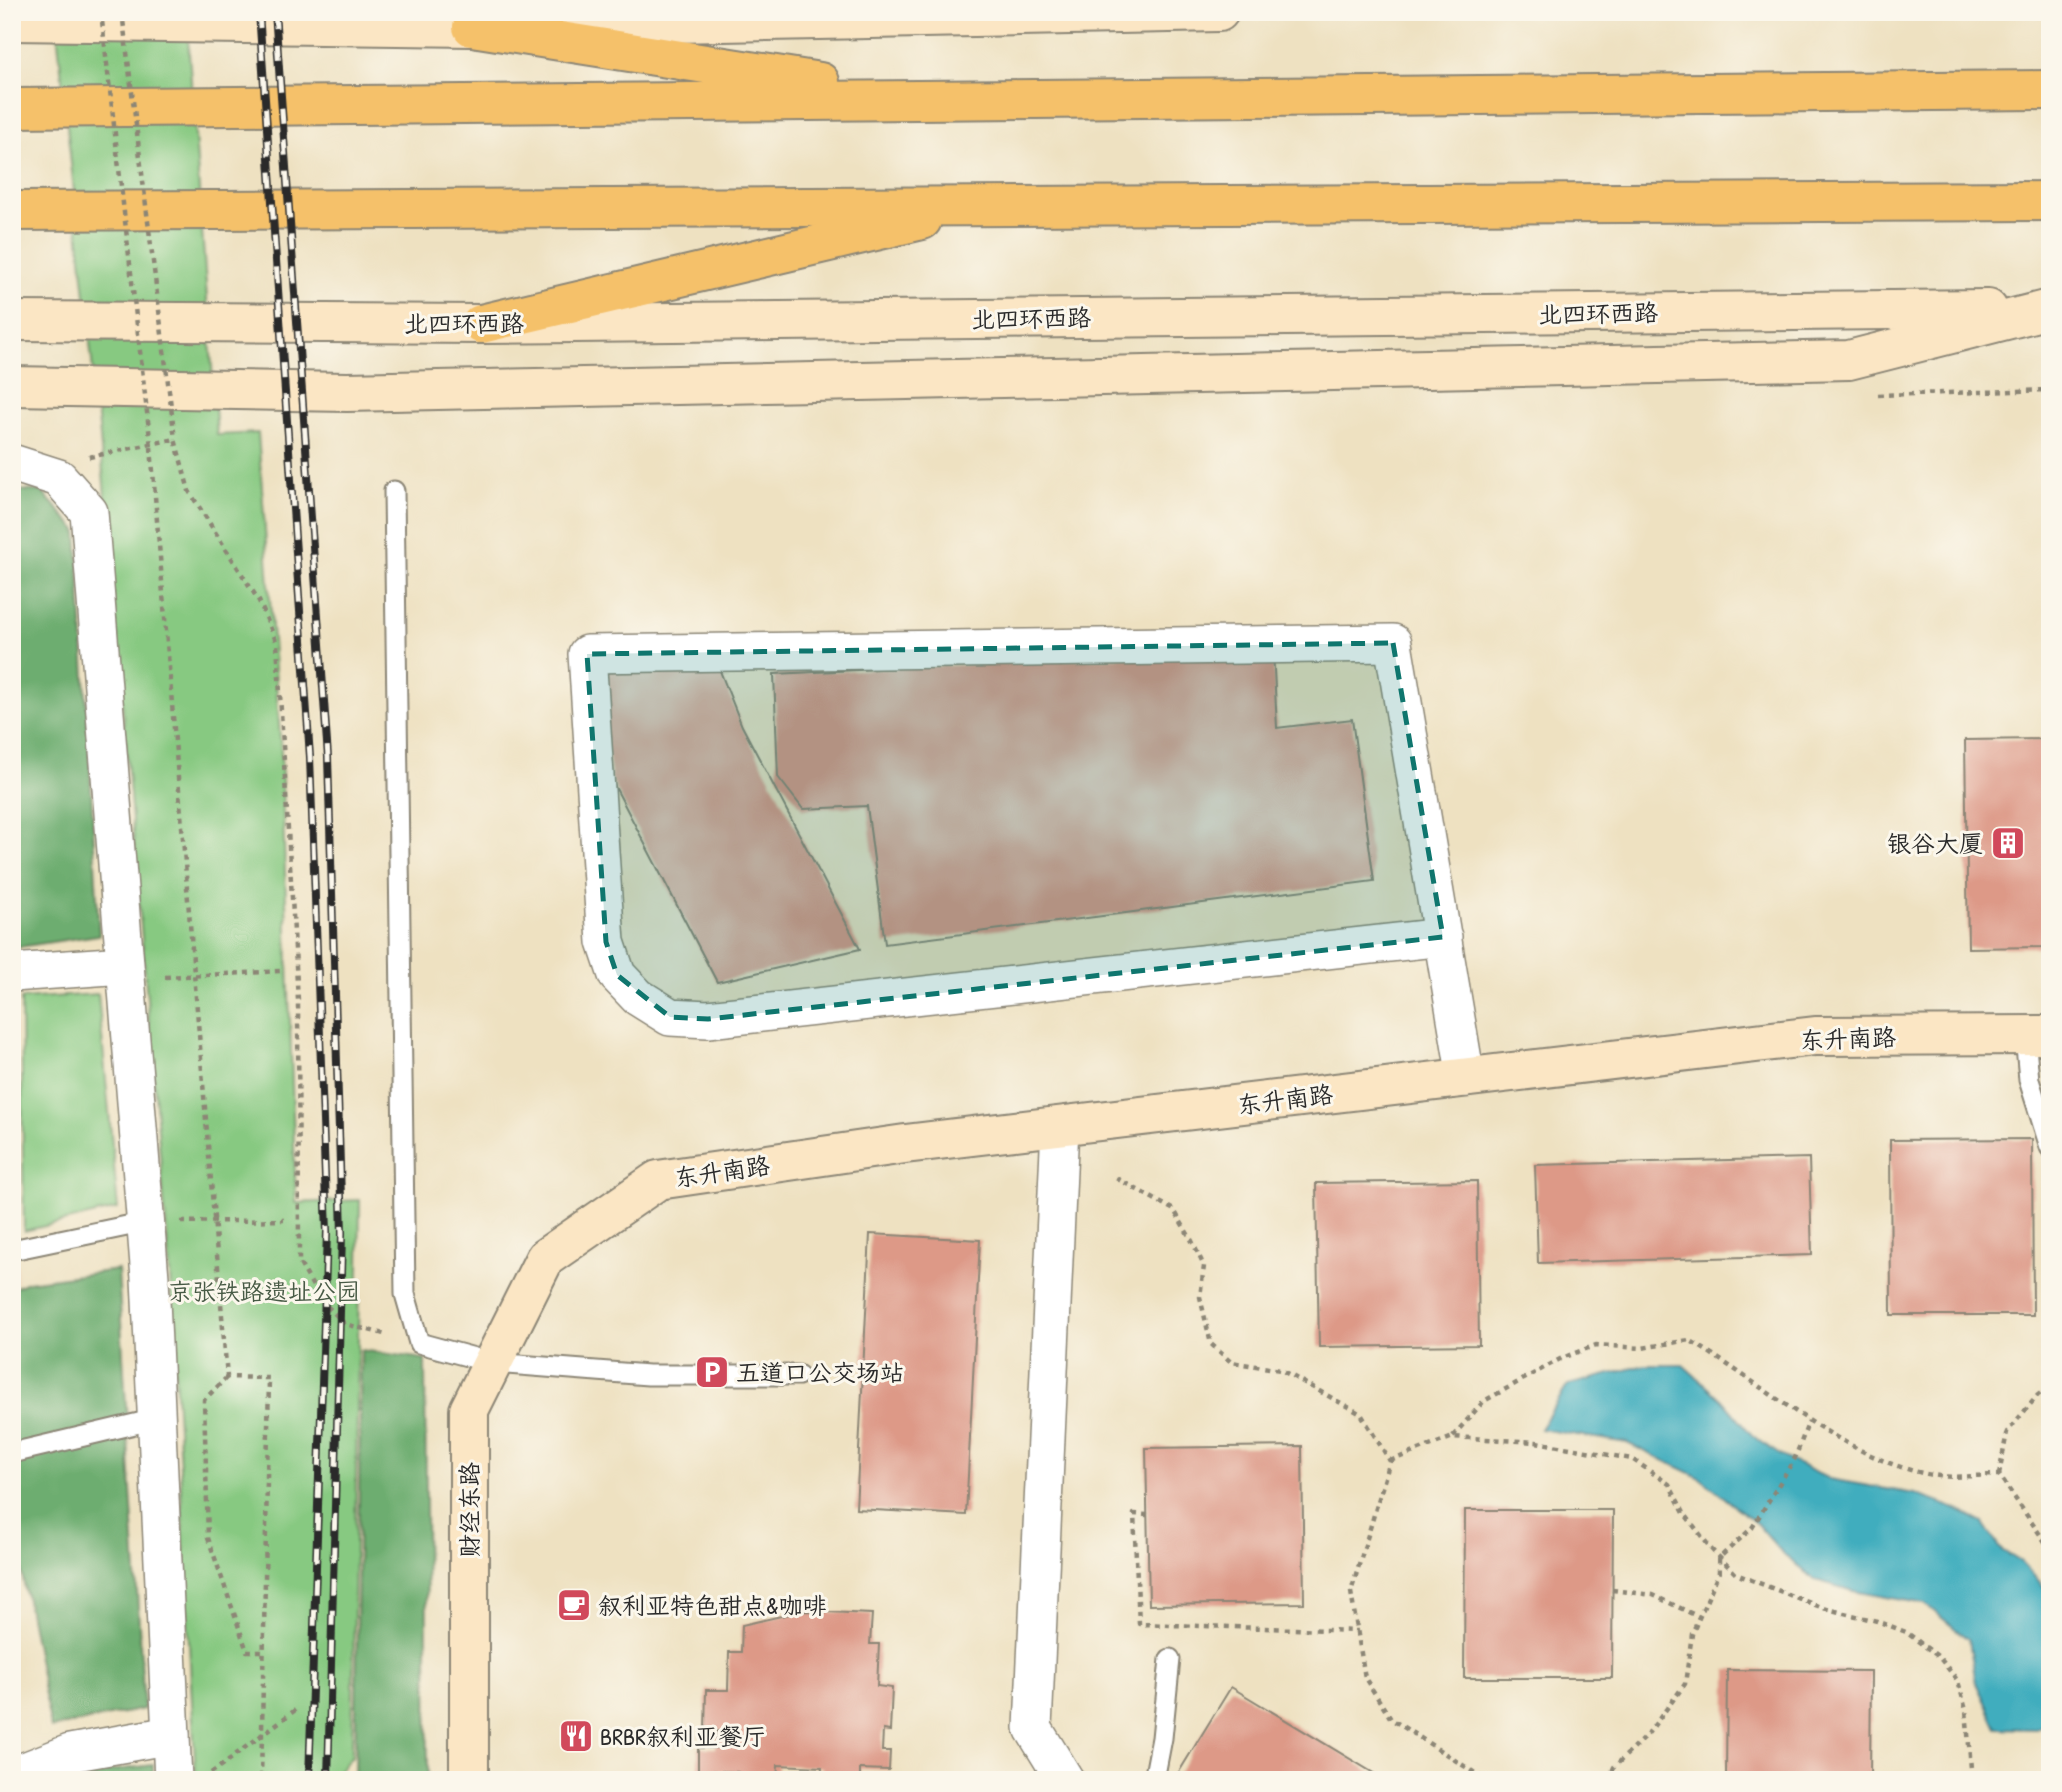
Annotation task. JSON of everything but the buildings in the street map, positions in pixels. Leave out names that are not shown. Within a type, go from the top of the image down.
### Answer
[{"type":"highway","points":[[471,27],[933,100]]},
{"type":"highway","points":[[12,107],[2050,90]]},
{"type":"highway","points":[[12,211],[989,204],[2050,201]]},
{"type":"highway","points":[[481,324],[989,204]]},
{"type":"street","points":[[12,22],[471,27],[1219,12]]},
{"type":"street","points":[[12,386],[346,392],[1849,360],[2050,309]]},
{"type":"street","name":"北四环西路","points":[[12,321],[481,324],[2050,309]]},
{"type":"street","points":[[12,463],[59,478],[89,512],[146,1223],[173,1780]]},
{"type":"street","points":[[1443,937],[708,1019],[670,1017],[638,997],[617,975],[606,942],[587,654],[1393,643],[1443,937],[1466,1078]]},
{"type":"street","points":[[12,973],[125,972]]},
{"type":"street","name":"东升南路","points":[[545,1258],[658,1180],[905,1144],[1815,1036],[2037,1035]]},
{"type":"street","points":[[1060,1126],[1033,1728],[1065,1780]]},
{"type":"street","name":"财经东路","points":[[469,1780],[469,1410],[545,1258]]},
{"type":"street","points":[[12,1776],[71,1754],[171,1735]]},
{"type":"lane","points":[[394,491],[405,1294],[419,1343],[493,1363],[648,1375],[798,1375]]},
{"type":"lane","points":[[2037,1035],[2029,1080],[2050,1147]]},
{"type":"lane","points":[[12,1250],[146,1223]]},
{"type":"lane","points":[[12,1453],[156,1419]]},
{"type":"lane","points":[[1154,1780],[1162,1738],[1170,1659]]},
{"type":"path","points":[[101,12],[151,447],[227,1377]]},
{"type":"path","points":[[122,12],[175,439],[189,491],[259,601],[277,643],[298,1000],[299,1262],[321,1300],[345,1324],[419,1343]]},
{"type":"path","points":[[88,458],[151,447],[175,439]]},
{"type":"path","points":[[125,972],[194,976],[282,971]]},
{"type":"path","points":[[1116,1178],[1174,1210],[1192,1241],[1204,1266],[1200,1297],[1211,1344],[1231,1362],[1281,1370],[1361,1414],[1390,1461],[1351,1592],[1365,1678],[1391,1719],[1486,1780]]},
{"type":"path","points":[[146,1223],[284,1220]]},
{"type":"path","points":[[1453,1437],[1484,1401],[1562,1358],[1596,1345],[1642,1348],[1689,1339],[1737,1368],[1809,1421],[1886,1461],[1939,1476],[1999,1475]]},
{"type":"path","points":[[261,1780],[264,1651],[269,1378],[227,1377],[204,1400],[208,1538],[247,1651],[264,1651]]},
{"type":"path","points":[[2050,1385],[2038,1395],[2007,1432],[1999,1475],[2050,1549]]},
{"type":"path","points":[[1609,1780],[1614,1767],[1647,1735],[1685,1684],[1692,1634],[1719,1572],[1719,1558],[1752,1528],[1795,1458],[1809,1421]]},
{"type":"path","points":[[1390,1461],[1453,1437],[1536,1442],[1632,1459],[1669,1484],[1684,1513],[1735,1574],[1783,1594],[1906,1632],[1939,1657],[1958,1681],[1961,1690],[1966,1710],[1972,1780]]},
{"type":"path","points":[[1148,1515],[1134,1514],[1139,1624],[1358,1631]]},
{"type":"path","points":[[1612,1590],[1653,1595],[1699,1617]]},
{"type":"path","points":[[202,1780],[298,1708]]},
{"type":"highlighted area","points":[[1393,643],[1443,937],[708,1019],[670,1017],[617,975],[606,942],[587,654]]},
{"type":"shaded area","points":[[12,993],[16,993],[18,1282],[12,1285]]},
{"type":"green space","name":"京张铁路遗址公园","points":[[55,12],[186,12],[217,435],[258,433],[281,751],[296,1203],[360,1200],[352,1756],[330,1780],[196,1780],[170,1273],[100,437]]},
{"type":"green space","points":[[12,490],[41,491],[77,530],[99,935],[12,948]]},
{"type":"green space","points":[[98,994],[118,1209],[24,1231],[21,999]]},
{"type":"green space","points":[[118,1270],[144,1709],[51,1728],[12,1521],[12,1289],[27,1282]]},
{"type":"green space","points":[[361,1350],[425,1359],[428,1780],[355,1780]]},
{"type":"green space","points":[[153,1765],[153,1780],[81,1780],[81,1775]]},
{"type":"water","points":[[1645,1365],[1683,1365],[1722,1400],[1752,1435],[1781,1456],[1829,1479],[1915,1494],[1956,1509],[1983,1523],[2000,1549],[2021,1562],[2050,1593],[2050,1720],[2036,1729],[1997,1728],[1976,1683],[1969,1640],[1925,1604],[1853,1591],[1816,1580],[1785,1556],[1757,1524],[1699,1477],[1627,1443],[1540,1429],[1568,1385]]},
{"type":"railway","points":[[259,12],[310,757],[327,1232],[309,1780]]},
{"type":"railway","points":[[275,12],[328,757],[342,1233],[328,1780]]},
{"type":"place","name":"银谷大厦","points":[[2008,843]]},
{"type":"place","name":"五道口公交场站","points":[[712,1372]]},
{"type":"place","name":"叙利亚特色甜点&咖啡","points":[[574,1605]]},
{"type":"place","name":"BRBR叙利亚餐厅","points":[[576,1736]]}]
